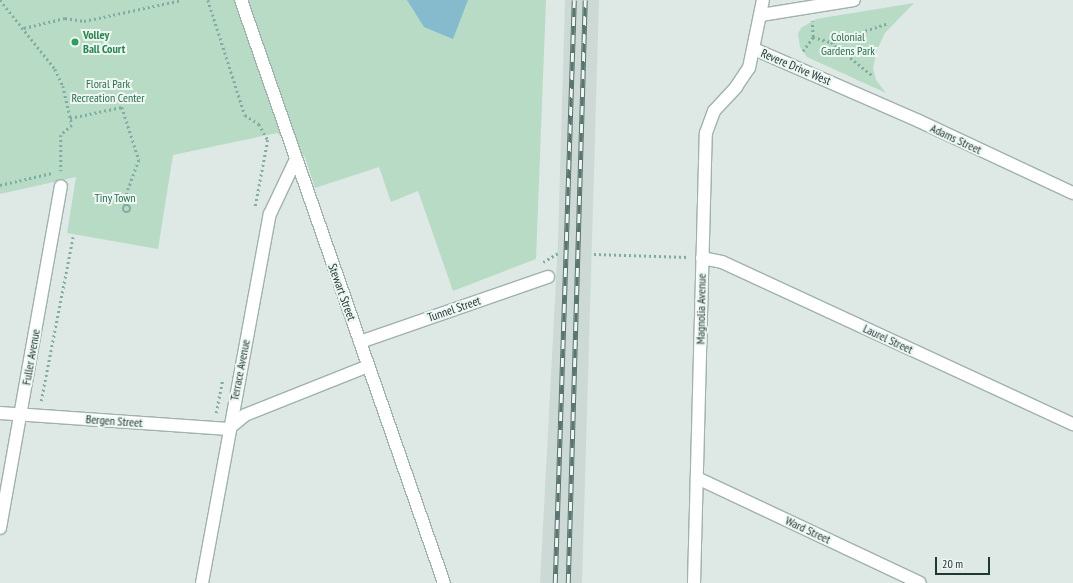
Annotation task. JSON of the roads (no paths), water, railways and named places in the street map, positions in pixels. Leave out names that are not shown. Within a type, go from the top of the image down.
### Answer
[{"type":"street","name":"Stewart Street","points":[[241,0],[295,161],[444,583]]},
{"type":"street","name":"Magnolia Avenue","points":[[694,583],[702,258],[707,125],[714,111],[745,74],[754,49],[763,0]]},
{"type":"street","points":[[761,15],[854,0]]},
{"type":"street","name":"Revere Drive West","points":[[754,49],[838,86]]},
{"type":"street","name":"Adams Street","points":[[838,86],[1073,193]]},
{"type":"street","name":"Terrace Avenue","points":[[202,583],[228,429],[270,214],[295,161]]},
{"type":"street","name":"Fuller Avenue","points":[[0,528],[61,186]]},
{"type":"street","name":"Laurel Street","points":[[702,258],[722,262],[1073,424]]},
{"type":"street","name":"Tunnel Street","points":[[360,342],[548,277]]},
{"type":"street","points":[[228,429],[245,415],[368,366]]},
{"type":"street","name":"Bergen Street","points":[[0,413],[228,429]]},
{"type":"street","name":"Ward Street","points":[[696,478],[920,583]]},
{"type":"water","points":[[407,0],[468,0],[453,39],[424,27]]},
{"type":"railway","points":[[555,583],[574,0]]},
{"type":"railway","points":[[568,583],[585,0]]},
{"type":"place","name":"Volley Ball Court","points":[[75,42]]},
{"type":"park label","name":"Colonial Gardens Park","points":[[848,44]]},
{"type":"park label","name":"Floral Park Recreation Center","points":[[108,91]]},
{"type":"park label","name":"Tiny Town","points":[[115,198]]}]
